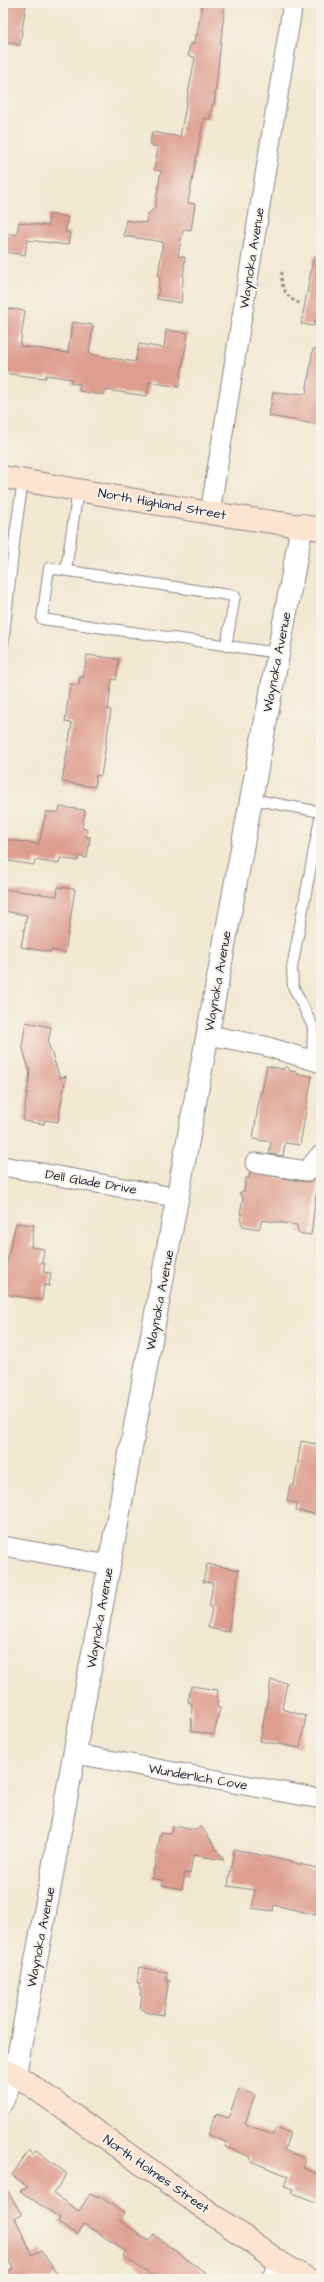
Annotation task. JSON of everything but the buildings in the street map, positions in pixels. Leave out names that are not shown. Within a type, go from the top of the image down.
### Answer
[{"type":"main road","name":"North Highland Street","points":[[13,478],[210,513],[312,527]]},
{"type":"main road","name":"North Holmes Street","points":[[9,2072],[276,2271],[308,2279]]},
{"type":"street","name":"Waynoka Avenue","points":[[210,513],[293,3]]},
{"type":"street","name":"Waynoka Avenue","points":[[9,2072],[76,1754],[109,1565],[179,1198],[278,653],[312,527]]},
{"type":"street","points":[[209,1035],[265,1046],[317,1062]]},
{"type":"street","points":[[255,1163],[307,1171],[320,1152]]},
{"type":"street","name":"Dell Glade Drive","points":[[3,1166],[179,1198]]},
{"type":"street","points":[[3,1546],[109,1565]]},
{"type":"street","name":"Wunderlich Cove","points":[[76,1754],[321,1799]]},
{"type":"street","points":[[3,2103],[9,2072]]},
{"type":"lane","points":[[3,644],[15,535],[13,478]]},
{"type":"lane","points":[[66,570],[78,490]]},
{"type":"lane","points":[[226,646],[235,596],[49,568],[42,619],[226,646],[278,653]]},
{"type":"lane","points":[[251,799],[321,812],[292,968],[293,986],[313,1027],[317,1062]]},
{"type":"path","points":[[282,272],[282,286],[286,293],[299,303]]}]
